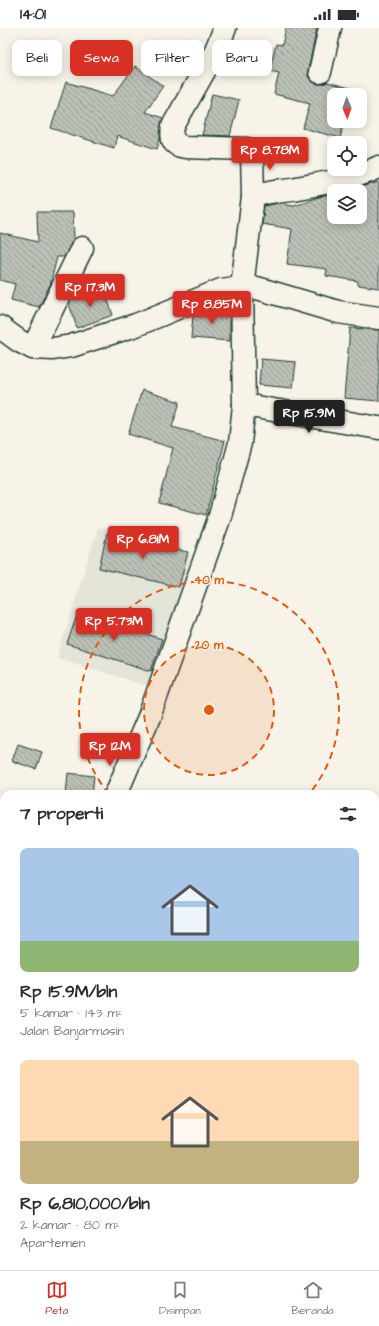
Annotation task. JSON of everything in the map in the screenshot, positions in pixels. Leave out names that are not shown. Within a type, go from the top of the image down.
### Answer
[{"type":"street","points":[[118,790],[149,717],[220,516],[240,443],[244,405],[242,287],[253,193],[252,154],[247,150],[177,146],[172,138],[173,126],[216,50],[225,28]]},
{"type":"street","points":[[320,72],[330,28]]},
{"type":"street","points":[[253,193],[291,189],[370,172],[379,167]]},
{"type":"street","points":[[33,348],[82,248]]},
{"type":"street","points":[[0,327],[19,341],[33,348],[53,349],[71,346],[136,325],[220,290],[242,287],[258,288],[338,312],[379,318]]},
{"type":"street","points":[[244,405],[379,428]]},
{"type":"shaded area","points":[[98,527],[191,555],[151,687],[57,658]]},
{"type":"building","points":[[286,28],[317,28],[308,76],[312,81],[318,84],[327,82],[350,88],[327,88],[327,128],[343,128],[341,136],[333,136],[303,128],[310,103],[274,94],[279,73],[272,72],[272,59],[276,44],[282,45]]},
{"type":"building","points":[[135,66],[141,70],[141,76],[149,76],[163,86],[145,112],[163,118],[157,149],[117,136],[114,148],[51,128],[66,82],[113,96],[128,76],[133,76],[133,69]]},
{"type":"building","points":[[212,94],[239,100],[230,136],[202,135]]},
{"type":"building","points":[[379,182],[379,288],[358,285],[358,281],[326,276],[327,269],[287,264],[292,229],[262,224],[264,206],[280,203],[294,205],[327,195],[327,224],[367,224],[367,185]]},
{"type":"building","points":[[37,212],[73,212],[74,239],[64,257],[57,257],[50,285],[39,307],[11,300],[15,284],[0,280],[0,233],[38,242]]},
{"type":"building","points":[[103,287],[113,315],[77,328],[69,304],[72,298]]},
{"type":"building","points":[[208,309],[230,311],[230,341],[191,338],[193,315]]},
{"type":"building","points":[[350,328],[379,330],[379,401],[344,398]]},
{"type":"building","points":[[261,359],[296,362],[293,388],[259,385]]},
{"type":"building","points":[[142,390],[180,402],[172,427],[225,441],[206,515],[159,503],[173,448],[128,434]]},
{"type":"building","points":[[107,533],[188,552],[179,587],[99,568]]},
{"type":"building","points":[[78,612],[162,639],[151,671],[67,644]]},
{"type":"building","points":[[18,744],[42,752],[36,769],[12,761]]},
{"type":"building","points":[[68,773],[94,776],[92,790],[66,790]]}]
